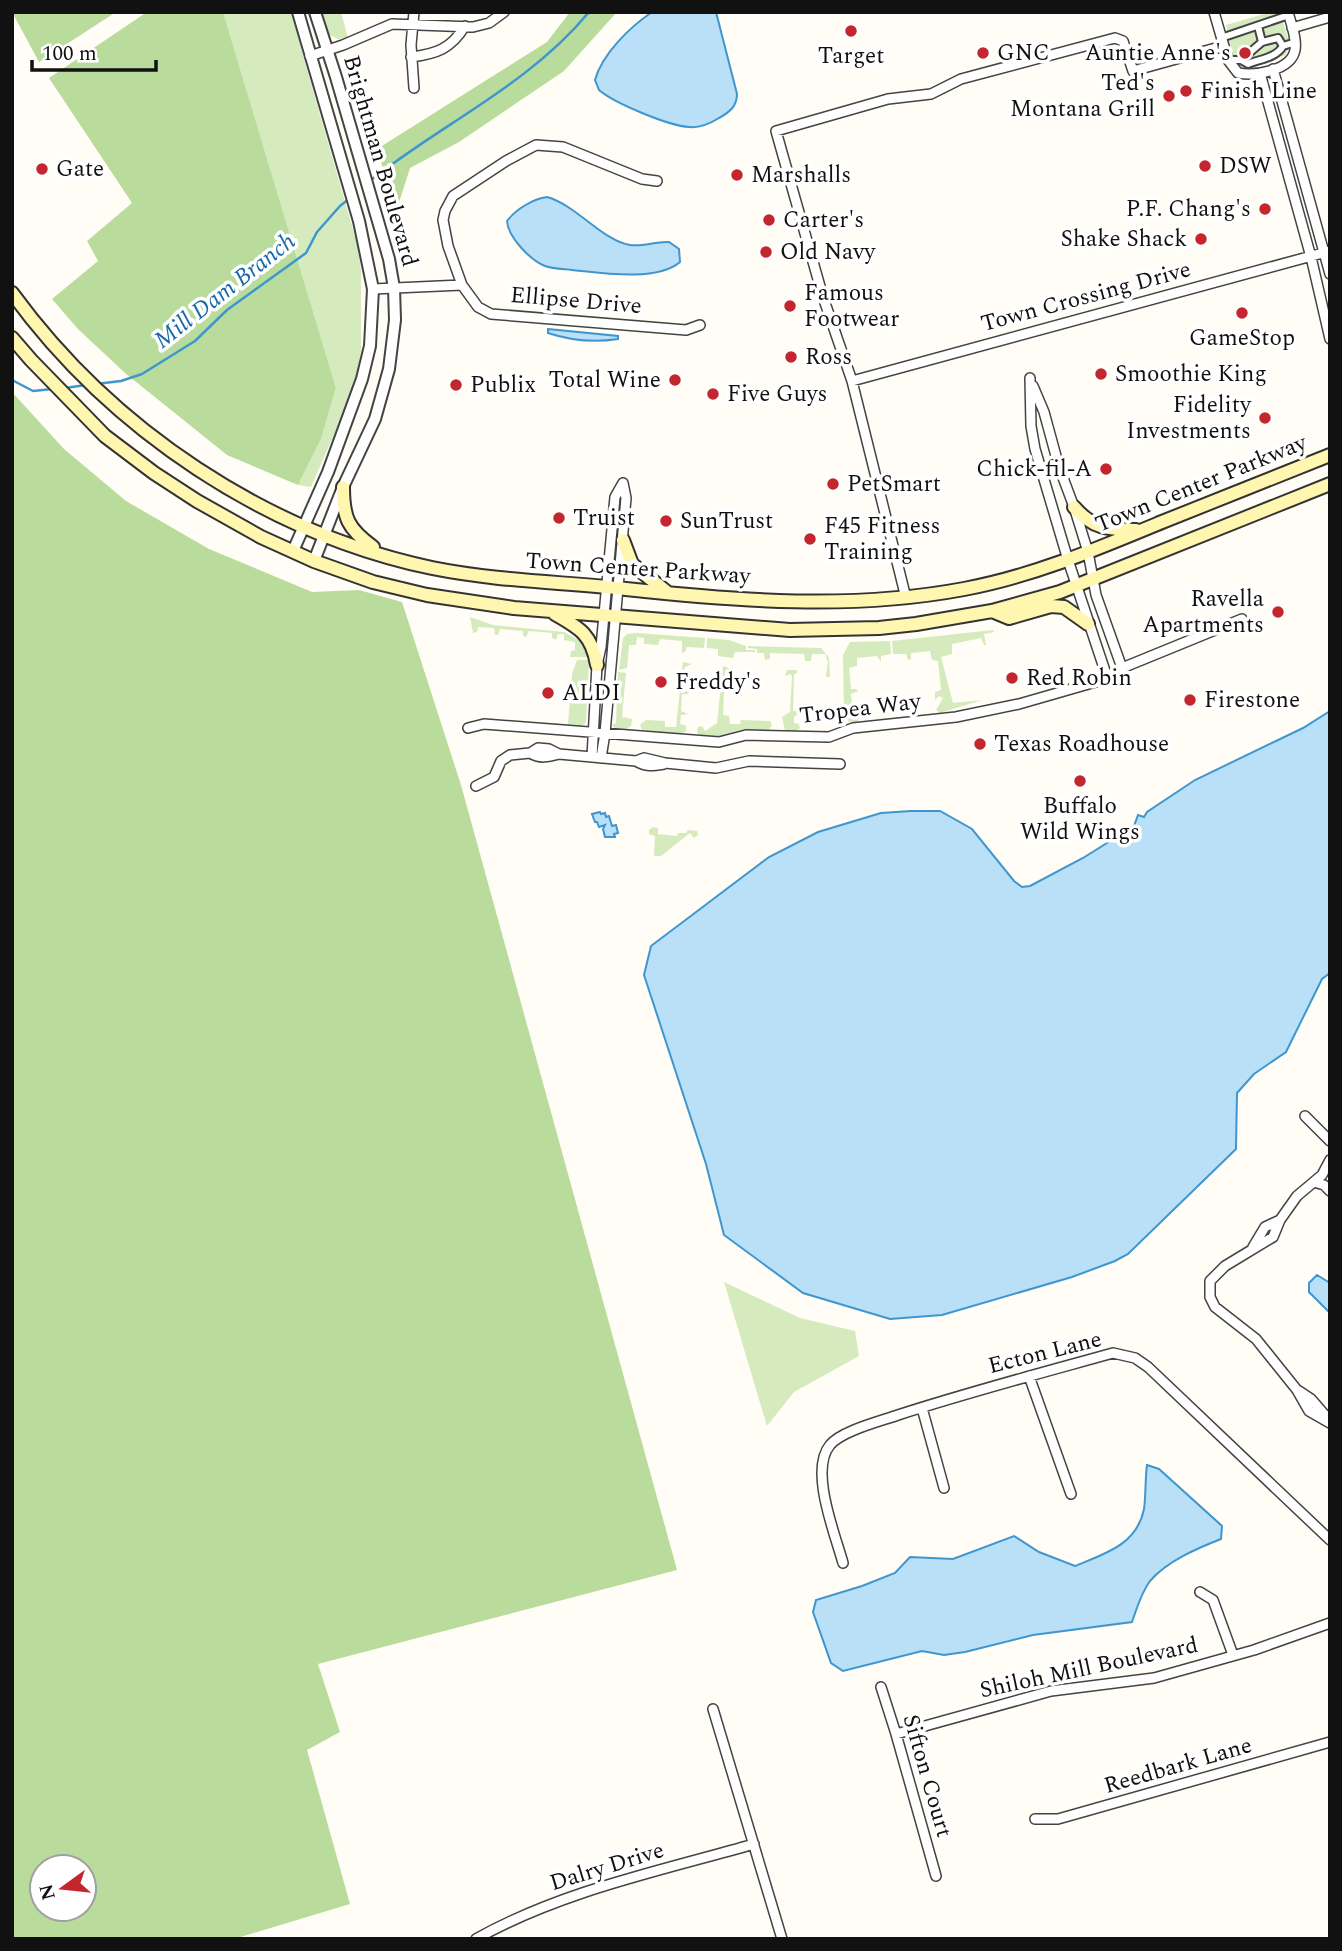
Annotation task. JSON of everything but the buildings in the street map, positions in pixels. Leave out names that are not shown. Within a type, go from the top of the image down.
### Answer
[{"type":"main road","name":"Town Center Parkway","points":[[12,293],[74,367],[114,405],[177,455],[240,494],[305,526],[385,556],[438,569],[503,580],[808,603],[906,598],[967,588],[1068,560],[1330,455]]},
{"type":"main road","points":[[12,338],[105,436],[197,501],[261,537],[314,561],[373,582],[427,596],[548,611],[790,630],[879,628],[929,622],[992,611],[1077,585],[1330,484]]},
{"type":"main road","points":[[344,487],[343,505],[348,522],[363,540],[385,556]]},
{"type":"main road","points":[[1312,492],[1330,491]]},
{"type":"main road","points":[[1074,507],[1084,518],[1108,529],[1143,530]]},
{"type":"main road","points":[[623,540],[632,564],[668,593]]},
{"type":"main road","points":[[992,611],[1009,618],[1051,606],[1064,607],[1088,624]]},
{"type":"main road","points":[[548,611],[580,629],[587,636],[594,649],[597,665]]},
{"type":"street","name":"Brightman Boulevard","points":[[293,551],[348,421],[362,379],[370,346],[373,289],[359,221],[298,12]]},
{"type":"street","name":"Brightman Boulevard","points":[[314,561],[375,419],[389,369],[395,320],[394,288],[389,259],[315,12]]},
{"type":"street","points":[[414,12],[411,57],[414,88]]},
{"type":"street","points":[[310,56],[392,24],[465,26],[489,23],[504,12]]},
{"type":"street","points":[[906,598],[852,381],[822,297],[776,131],[888,99],[931,94],[961,79],[1115,38],[1124,41],[1133,71],[1222,42],[1288,14],[1296,42],[1295,52],[1287,63],[1273,69],[1248,75],[1238,73],[1228,60],[1222,42],[1214,12]]},
{"type":"street","points":[[1292,27],[1330,17]]},
{"type":"street","points":[[411,57],[430,55],[449,45],[465,26]]},
{"type":"street","points":[[1258,26],[1269,56]]},
{"type":"street","points":[[1245,62],[1265,42],[1278,38],[1287,63]]},
{"type":"street","points":[[1228,60],[1264,61],[1296,42]]},
{"type":"street","points":[[1245,62],[1248,75]]},
{"type":"street","points":[[1273,69],[1327,252],[1330,274]]},
{"type":"street","points":[[1260,73],[1311,257],[1330,339]]},
{"type":"street","name":"Ellipse Drive","points":[[657,181],[642,179],[563,147],[536,145],[453,196],[445,211],[443,229],[461,285],[478,307],[491,314],[686,330],[700,325]]},
{"type":"street","name":"Town Crossing Drive","points":[[852,381],[1327,252]]},
{"type":"street","points":[[373,289],[461,285]]},
{"type":"street","points":[[1107,677],[1088,624],[1035,449],[1031,426],[1030,378],[1044,412],[1059,467],[1088,552],[1096,596],[1122,668]]},
{"type":"street","points":[[596,757],[605,733],[615,497],[623,483],[626,498],[623,540],[612,588]]},
{"type":"street","points":[[596,757],[592,733],[597,665],[610,616]]},
{"type":"street","name":"Tropea Way","points":[[468,728],[484,724],[719,742],[740,735],[829,737],[853,728],[991,710],[1075,689],[1242,619]]},
{"type":"street","points":[[476,786],[494,777],[504,758],[530,753],[537,757],[559,754],[636,761],[643,766],[665,763],[716,768],[750,761],[840,764]]},
{"type":"street","points":[[1305,1116],[1330,1142]]},
{"type":"street","points":[[1330,1160],[1322,1175],[1297,1196],[1280,1220],[1273,1237],[1225,1266],[1210,1281],[1210,1297],[1215,1307],[1256,1339],[1297,1390],[1311,1399],[1330,1422]]},
{"type":"street","points":[[1314,1182],[1324,1185],[1330,1191]]},
{"type":"street","name":"Ecton Lane","points":[[843,1563],[822,1483],[821,1469],[830,1444],[853,1430],[1113,1353],[1135,1358],[1148,1367],[1330,1540]]},
{"type":"street","points":[[1029,1376],[1071,1493]]},
{"type":"street","points":[[922,1408],[944,1488]]},
{"type":"street","points":[[1200,1592],[1213,1600],[1233,1655]]},
{"type":"street","name":"Shiloh Mill Boulevard","points":[[896,1734],[1051,1691],[1154,1678],[1330,1623]]},
{"type":"street","name":"Sifton Court","points":[[881,1686],[936,1876]]},
{"type":"street","points":[[713,1709],[782,1939]]},
{"type":"street","name":"Reedbark Lane","points":[[1035,1819],[1058,1819],[1330,1742]]},
{"type":"street","name":"Dalry Drive","points":[[476,1939],[539,1908],[754,1844]]},
{"type":"green space","points":[[12,12],[116,12],[39,62]]},
{"type":"green space","points":[[147,12],[223,12],[336,388],[321,439],[298,485],[227,455],[125,373],[78,329],[52,299],[98,261],[87,241],[132,203],[49,78]]},
{"type":"green space","points":[[223,12],[293,12],[358,247],[361,270],[361,351],[358,369],[350,398],[311,487],[298,485],[321,439],[336,388]]},
{"type":"green space","points":[[319,12],[341,12],[348,38],[338,39],[325,33]]},
{"type":"green space","points":[[570,12],[617,12],[564,71],[459,142],[410,168],[396,212],[377,149],[547,42]]},
{"type":"green space","points":[[1271,12],[1280,12],[1289,42],[1286,55],[1243,69],[1234,62],[1226,25]]},
{"type":"green space","points":[[12,392],[64,449],[126,501],[209,549],[312,592],[359,590],[402,602],[461,785],[677,1570],[318,1664],[340,1732],[307,1750],[350,1904],[234,1939],[12,1939]]},
{"type":"green space","points":[[470,617],[493,625],[564,632],[582,642],[588,657],[570,657],[571,651],[575,650],[575,642],[564,640],[564,634],[558,634],[556,640],[552,638],[552,633],[529,631],[526,637],[523,636],[523,631],[500,629],[498,635],[495,635],[494,628],[478,627],[477,632],[473,633]]},
{"type":"green space","points":[[994,632],[984,634],[986,645],[981,638],[952,644],[952,654],[941,657],[953,703],[982,700],[940,713],[936,710],[943,698],[939,696],[935,700],[935,692],[941,690],[938,661],[932,660],[930,651],[911,653],[911,659],[908,660],[906,654],[893,654],[892,641]]},
{"type":"green space","points":[[627,634],[705,638],[704,648],[687,647],[684,653],[682,641],[660,639],[658,645],[644,644],[644,638],[637,637],[636,645],[629,645],[627,668],[619,670],[623,638]]},
{"type":"green space","points":[[707,638],[729,640],[755,652],[735,652],[733,658],[718,656],[718,649],[707,648]]},
{"type":"green space","points":[[890,641],[891,654],[881,656],[881,662],[877,656],[857,658],[857,666],[849,668],[851,689],[858,691],[851,694],[853,711],[859,711],[860,718],[857,722],[849,722],[844,715],[843,655],[850,642]]},
{"type":"green space","points":[[748,646],[821,648],[829,658],[830,677],[826,677],[828,662],[825,654],[812,654],[811,661],[805,661],[804,654],[770,653],[770,659],[765,660],[764,653],[757,653],[757,649]]},
{"type":"green space","points":[[577,660],[589,660],[586,723],[579,727],[531,722],[568,724],[572,674]]},
{"type":"green space","points":[[683,662],[692,664],[685,667],[683,690],[689,692],[682,694],[681,711],[688,714],[681,715],[680,724],[686,726],[686,731],[681,734],[642,730],[640,725],[646,720],[665,721],[665,727],[676,727]]},
{"type":"green space","points":[[723,666],[732,669],[725,671],[723,715],[729,716],[730,724],[740,724],[741,720],[770,721],[772,725],[769,730],[744,729],[713,737],[697,733],[698,727],[702,726],[705,731],[717,723]]},
{"type":"green space","points":[[787,670],[797,670],[794,674],[793,711],[799,711],[800,714],[794,716],[794,723],[799,724],[800,728],[795,732],[785,731],[782,717],[790,712],[792,677],[791,674],[785,676]]},
{"type":"green space","points":[[618,672],[626,673],[622,717],[632,719],[631,726],[625,730],[612,725],[616,723]]},
{"type":"green space","points":[[653,827],[658,828],[658,834],[677,836],[678,833],[686,833],[688,830],[697,831],[698,835],[694,838],[690,833],[661,856],[654,856],[655,836],[649,834]]},
{"type":"green space","points":[[724,1282],[800,1318],[855,1331],[859,1356],[794,1392],[767,1426]]},
{"type":"water","points":[[652,12],[716,12],[737,98],[732,108],[712,122],[693,127],[680,126],[629,107],[599,90],[595,80],[610,51],[626,33]]},
{"type":"water","points":[[547,197],[568,207],[620,242],[635,245],[669,242],[679,249],[680,262],[658,272],[628,275],[545,266],[521,247],[511,234],[507,221],[525,205]]},
{"type":"water","points":[[548,329],[618,336],[618,339],[574,339],[548,333]]},
{"type":"water","points":[[1330,711],[1330,973],[1322,979],[1286,1052],[1254,1074],[1237,1093],[1236,1149],[1128,1254],[1072,1277],[942,1315],[890,1319],[803,1293],[724,1235],[706,1164],[644,975],[651,946],[769,857],[818,832],[881,813],[940,811],[972,829],[1014,881],[1022,887],[1030,886],[1083,858],[1134,826],[1138,815],[1144,817],[1147,812],[1195,780],[1303,728]]},
{"type":"water","points":[[605,813],[606,817],[609,816],[612,826],[616,825],[618,833],[614,834],[615,837],[605,837],[605,825],[599,827],[595,822],[592,814]]},
{"type":"water","points":[[1317,1275],[1330,1283],[1330,1313],[1309,1292],[1309,1283]]},
{"type":"water","points":[[1147,1465],[1159,1469],[1222,1526],[1221,1539],[1183,1556],[1157,1574],[1144,1590],[1132,1622],[1033,1635],[944,1655],[922,1651],[843,1671],[831,1663],[813,1612],[816,1600],[895,1573],[910,1557],[953,1559],[1014,1536],[1039,1552],[1075,1566],[1118,1546],[1134,1531],[1144,1509]]},
{"type":"waterway","name":"Mill Dam Branch","points":[[371,180],[513,82],[566,38],[589,12]]},
{"type":"waterway","name":"Mill Dam Branch","points":[[96,384],[121,381],[142,374],[195,341],[227,310],[306,253],[317,232],[350,198]]},
{"type":"waterway","name":"Mill Dam Branch","points":[[12,380],[33,391],[52,389]]},
{"type":"waterway","name":"Mill Dam Branch","points":[[65,388],[86,385]]},
{"type":"place","name":"Target","points":[[851,31]]},
{"type":"place","name":"GNC","points":[[983,53]]},
{"type":"place","name":"Auntie Anne's","points":[[1245,53]]},
{"type":"place","name":"Finish Line","points":[[1186,91]]},
{"type":"place","name":"Ted's Montana Grill","points":[[1169,96]]},
{"type":"place","name":"DSW","points":[[1205,166]]},
{"type":"place","name":"Gate","points":[[42,169]]},
{"type":"place","name":"Marshalls","points":[[737,175]]},
{"type":"place","name":"P.F. Chang's","points":[[1265,209]]},
{"type":"place","name":"Carter's","points":[[769,220]]},
{"type":"place","name":"Shake Shack","points":[[1201,239]]},
{"type":"place","name":"Old Navy","points":[[766,252]]},
{"type":"place","name":"Famous Footwear","points":[[790,306]]},
{"type":"place","name":"GameStop","points":[[1242,313]]},
{"type":"place","name":"Ross","points":[[791,357]]},
{"type":"place","name":"Smoothie King","points":[[1101,374]]},
{"type":"place","name":"Total Wine","points":[[675,380]]},
{"type":"place","name":"Publix","points":[[456,385]]},
{"type":"place","name":"Five Guys","points":[[713,394]]},
{"type":"place","name":"Fidelity Investments","points":[[1265,418]]},
{"type":"place","name":"Chick-fil-A","points":[[1106,469]]},
{"type":"place","name":"PetSmart","points":[[833,484]]},
{"type":"place","name":"Truist","points":[[559,518]]},
{"type":"place","name":"SunTrust","points":[[666,521]]},
{"type":"place","name":"F45 Fitness Training","points":[[810,539]]},
{"type":"place","name":"Ravella Apartments","points":[[1278,612]]},
{"type":"place","name":"Red Robin","points":[[1012,678]]},
{"type":"place","name":"Freddy's","points":[[661,682]]},
{"type":"place","name":"ALDI","points":[[548,693]]},
{"type":"place","name":"Firestone","points":[[1190,700]]},
{"type":"place","name":"Texas Roadhouse","points":[[980,744]]},
{"type":"place","name":"Buffalo Wild Wings","points":[[1080,781]]}]
